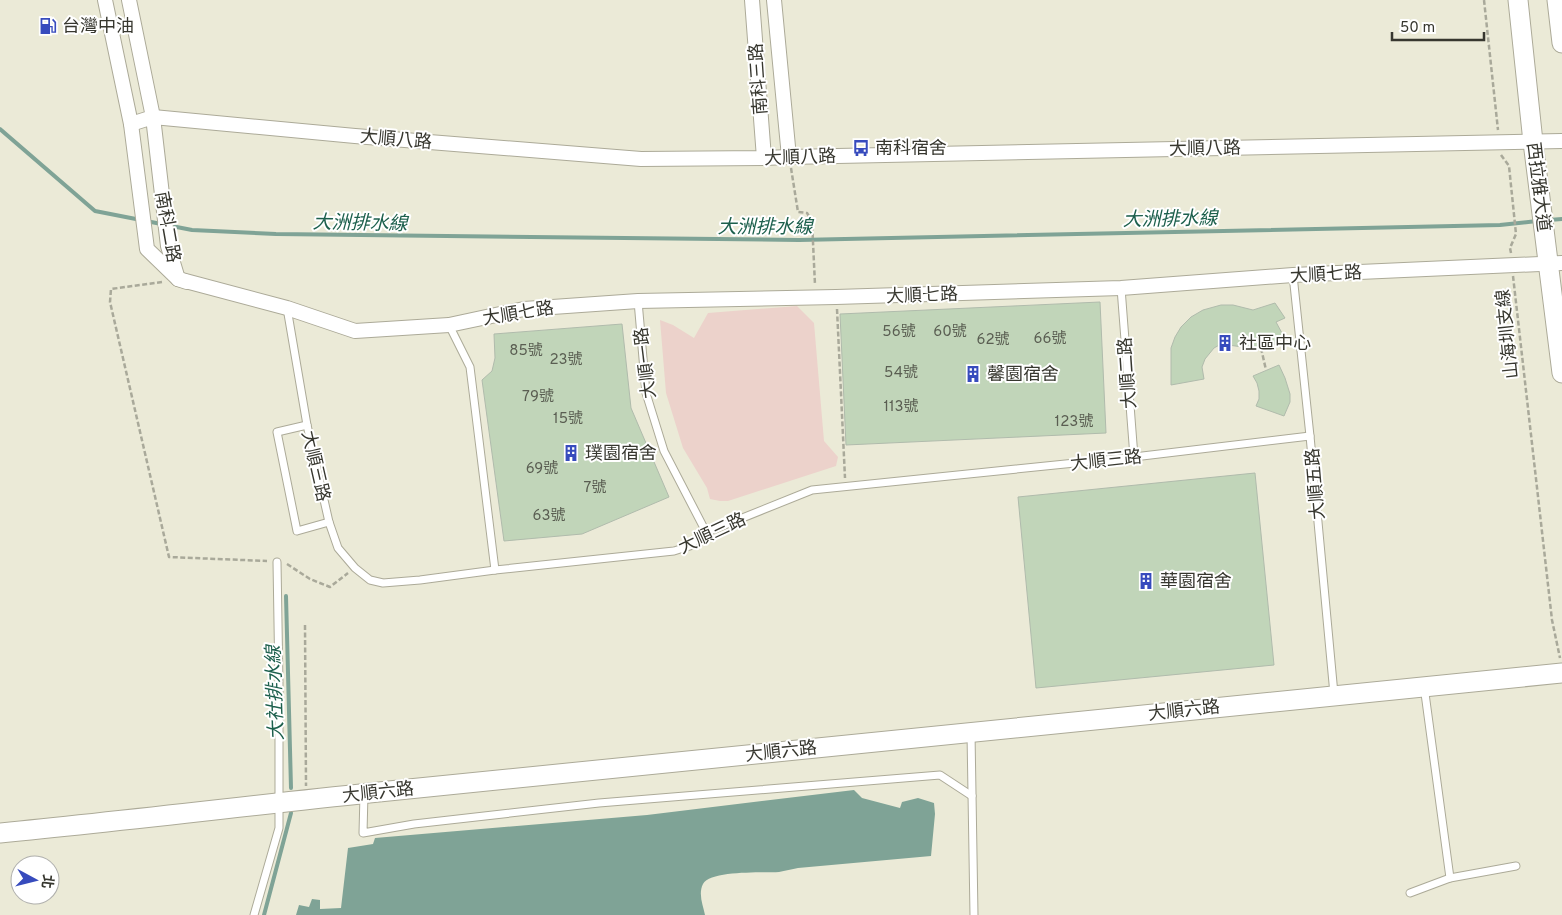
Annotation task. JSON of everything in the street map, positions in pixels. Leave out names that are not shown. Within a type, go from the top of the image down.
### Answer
[{"type":"street","name":"南科二路","points":[[105,0],[131,124],[147,249],[178,280]]},
{"type":"street","name":"南科二路","points":[[129,0],[153,116],[168,246],[178,280]]},
{"type":"street","name":"南科三路","points":[[752,0],[764,158]]},
{"type":"street","name":"南科三路","points":[[774,0],[789,156]]},
{"type":"street","name":"西拉雅大道","points":[[1518,0],[1534,148],[1552,258],[1562,373]]},
{"type":"street","points":[[1557,0],[1562,43]]},
{"type":"street","name":"大順八路","points":[[131,124],[153,116],[365,137],[641,159],[1500,149],[1534,148],[1562,142]]},
{"type":"street","name":"大順七路","points":[[178,280],[287,308],[355,332],[449,325],[524,309],[638,301],[1121,288],[1293,275],[1512,265],[1552,258]]},
{"type":"street","name":"大順六路","points":[[0,833],[364,793],[1424,686],[1561,666]]},
{"type":"lane","name":"大順五路","points":[[1293,275],[1334,694]]},
{"type":"lane","name":"大順二路","points":[[1121,288],[1134,457]]},
{"type":"lane","name":"大順一路","points":[[638,301],[646,393],[664,451],[706,532]]},
{"type":"lane","name":"大順三路","points":[[287,308],[307,425],[329,522],[338,548],[355,568],[370,580],[383,583],[674,551],[690,546],[700,535],[706,532],[812,490],[1134,457],[1310,436]]},
{"type":"lane","points":[[449,325],[470,368],[495,570]]},
{"type":"lane","points":[[307,425],[277,432],[297,531],[329,522]]},
{"type":"lane","points":[[254,915],[279,828],[277,562]]},
{"type":"lane","points":[[1424,686],[1450,878]]},
{"type":"lane","points":[[971,732],[974,915]]},
{"type":"lane","points":[[364,793],[363,833],[414,824],[599,803],[940,775],[972,796]]},
{"type":"lane","points":[[1410,892],[1450,878],[1516,866]]},
{"type":"path","name":"山海圳支線","points":[[1484,0],[1500,149],[1509,166],[1516,234],[1510,248],[1552,620],[1561,666]]},
{"type":"path","points":[[789,156],[798,212],[807,213],[812,221],[815,285]]},
{"type":"path","points":[[178,280],[111,289],[110,302],[169,557],[284,562],[310,579],[330,587],[355,568]]},
{"type":"path","points":[[836,297],[846,487]]},
{"type":"path","points":[[1262,348],[1266,370]]},
{"type":"path","points":[[305,624],[306,800]]},
{"type":"shaded area","points":[[797,306],[814,323],[824,441],[838,457],[836,466],[728,501],[710,499],[707,488],[683,448],[666,393],[660,320],[673,325],[694,338],[708,313]]},
{"type":"shaded area","points":[[854,790],[862,798],[900,808],[902,802],[918,798],[934,803],[935,814],[931,856],[798,868],[779,872],[738,873],[716,876],[703,884],[701,900],[705,915],[296,915],[299,905],[309,907],[312,899],[320,900],[320,909],[341,908],[348,848],[373,844],[375,838],[647,815]]},
{"type":"building","name":"馨園宿舍","points":[[1100,302],[1106,433],[846,445],[840,314]]},
{"type":"building","name":"社區中心","points":[[1275,303],[1285,318],[1276,322],[1283,335],[1276,337],[1280,342],[1257,349],[1221,344],[1214,348],[1205,359],[1202,367],[1204,379],[1171,385],[1171,348],[1181,327],[1191,317],[1203,310],[1221,305],[1233,305],[1253,310]]},
{"type":"building","name":"璞園宿舍","points":[[622,324],[631,408],[669,497],[582,534],[504,541],[482,380],[492,371],[495,358],[494,334]]},
{"type":"building","points":[[1279,365],[1290,394],[1290,402],[1284,416],[1256,406],[1259,399],[1259,391],[1253,376]]},
{"type":"building","name":"華園宿舍","points":[[1255,473],[1274,665],[1036,688],[1018,497]]},
{"type":"waterway","name":"大洲排水線","points":[[0,129],[95,211],[192,230],[276,234],[799,240],[1500,225],[1537,221]]},
{"type":"waterway","name":"大洲排水線","points":[[1549,220],[1562,219]]},
{"type":"waterway","name":"大社排水線","points":[[286,596],[291,788]]},
{"type":"waterway","name":"大社排水線","points":[[264,915],[291,813]]},
{"type":"place","name":"台灣中油","points":[[48,26]]},
{"type":"place","name":"南科宿舍","points":[[861,148]]},
{"type":"place","name":"社區中心","points":[[1225,343]]},
{"type":"place","name":"馨園宿舍","points":[[973,374]]},
{"type":"place","name":"璞園宿舍","points":[[571,453]]},
{"type":"place","name":"華園宿舍","points":[[1146,581]]}]
